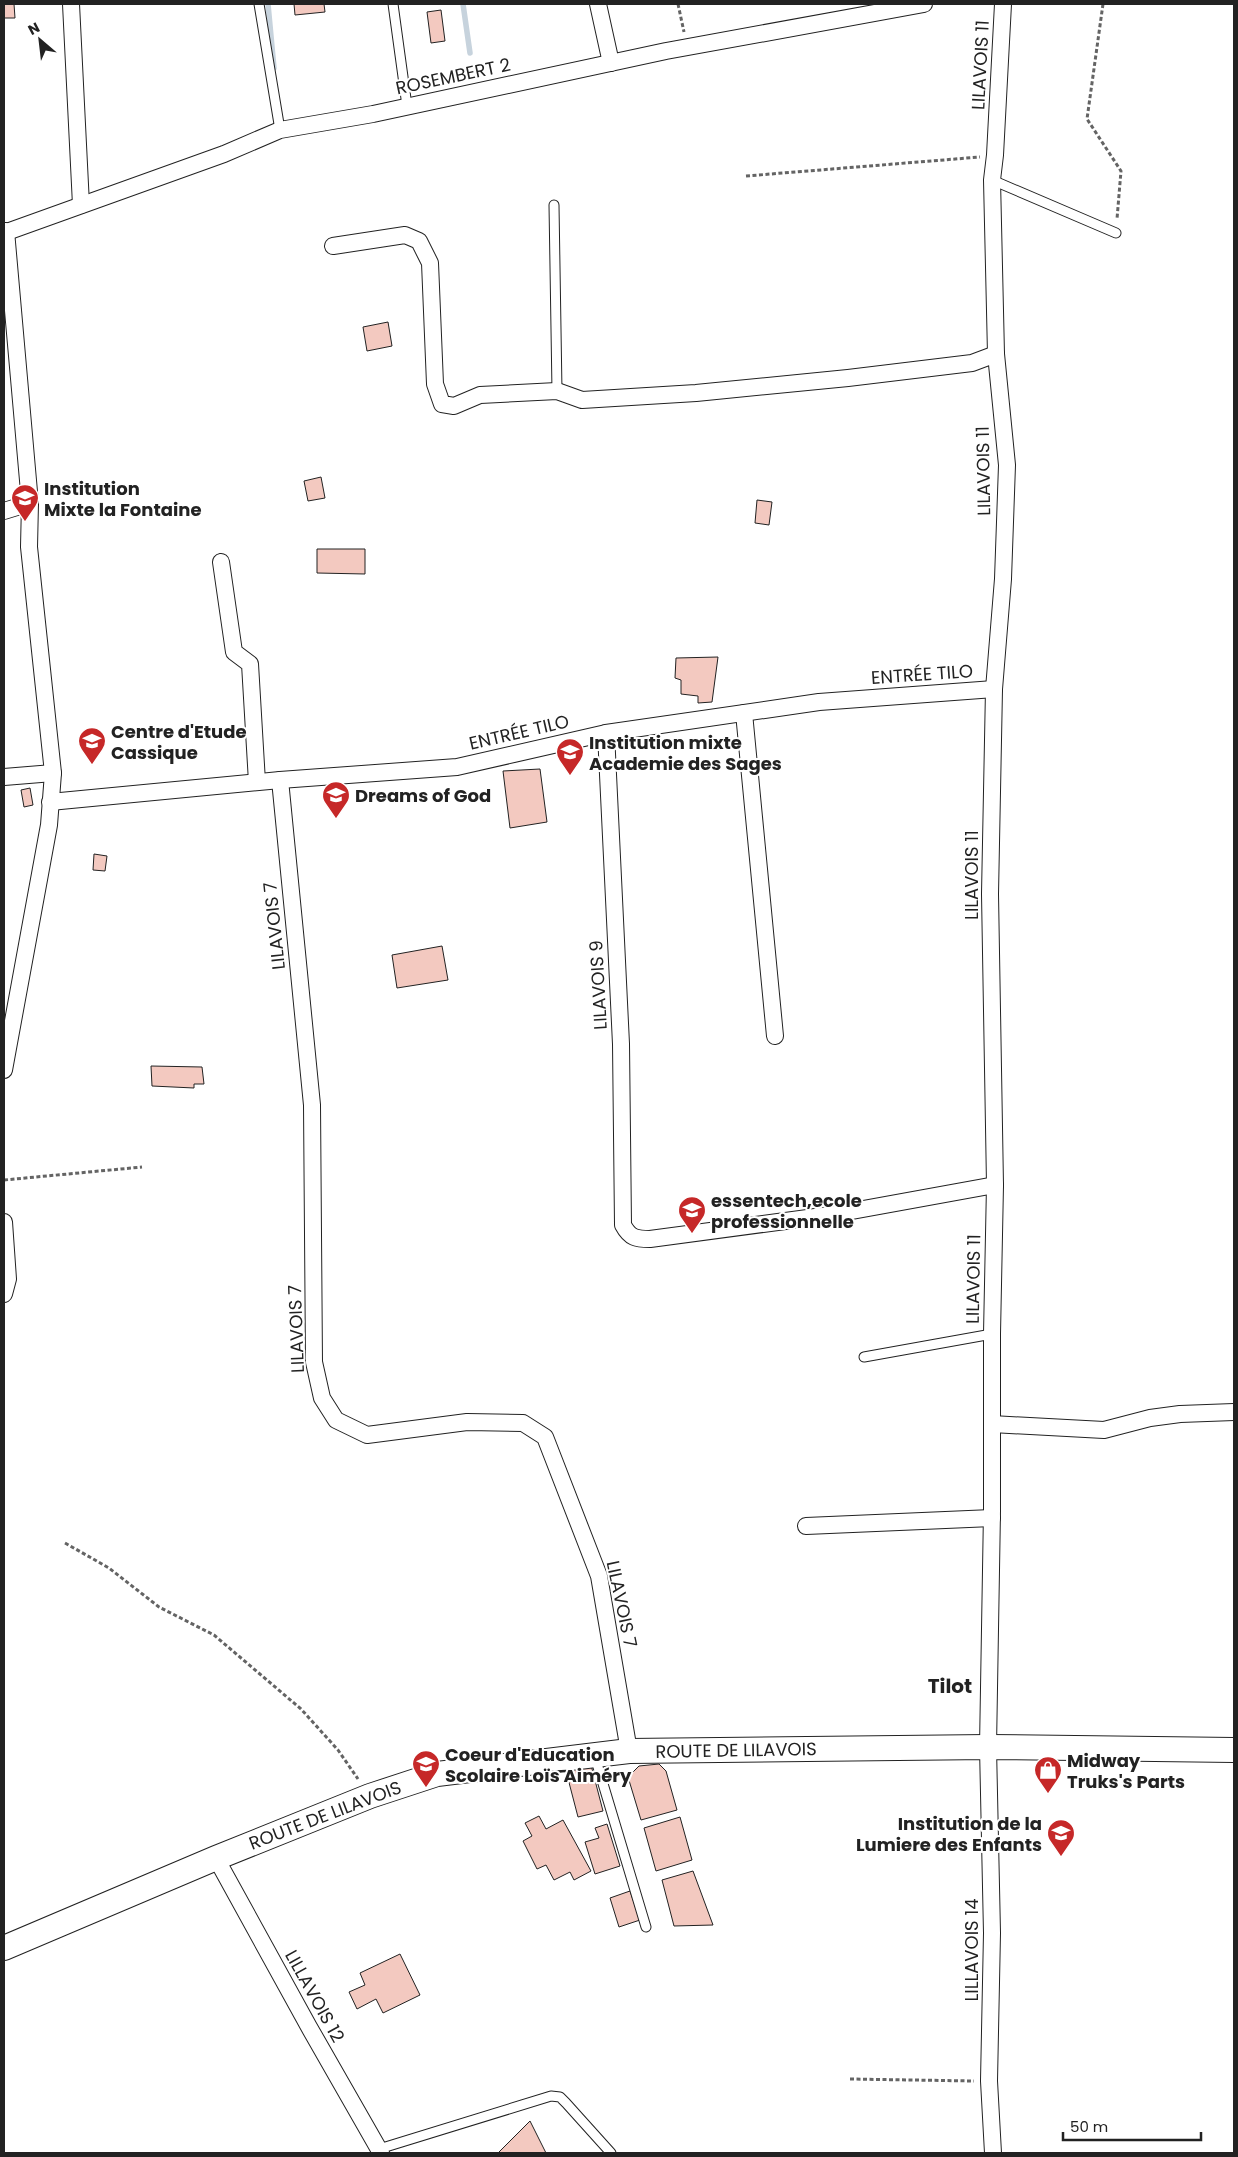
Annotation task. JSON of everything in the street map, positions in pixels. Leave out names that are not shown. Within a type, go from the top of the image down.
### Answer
[{"type":"main road","name":"ROUTE DE LILAVOIS","points":[[4,1948],[216,1858],[370,1796],[437,1774],[630,1751],[988,1747],[1234,1750]]},
{"type":"street","points":[[71,4],[81,205]]},
{"type":"street","points":[[598,4],[611,63]]},
{"type":"street","name":"ROSEMBERT 2","points":[[5,232],[224,154],[280,130],[407,106],[687,48],[924,4]]},
{"type":"street","name":"LILAVOIS 11","points":[[988,1747],[995,1185],[990,894],[994,689],[1003,579],[1007,464],[996,354],[992,180],[1003,4]]},
{"type":"street","points":[[4,1070],[48,825],[54,773],[29,547],[30,504],[5,232]]},
{"type":"street","points":[[333,246],[405,235],[418,242],[430,262],[435,384],[442,404],[454,406],[480,394],[557,391],[582,400],[696,393],[848,378],[972,363],[996,354]]},
{"type":"street","points":[[4,511],[30,504]]},
{"type":"street","points":[[221,562],[234,652],[250,664],[257,782]]},
{"type":"street","name":"ENTRÉE TILO","points":[[50,802],[257,782],[457,766],[606,733],[819,702],[994,689]]},
{"type":"street","points":[[744,713],[775,1036]]},
{"type":"street","name":"LILAVOIS 9","points":[[606,733],[622,1044],[623,1225],[628,1235],[638,1239],[650,1239],[830,1215],[995,1185]]},
{"type":"street","points":[[4,777],[54,773]]},
{"type":"street","name":"LILAVOIS 7","points":[[280,780],[312,1105],[314,1362],[322,1398],[336,1420],[367,1435],[467,1422],[523,1423],[545,1437],[599,1576],[630,1751]]},
{"type":"street","points":[[4,1222],[8,1279],[4,1294]]},
{"type":"street","points":[[992,1424],[1104,1430],[1150,1418],[1180,1414],[1234,1412]]},
{"type":"street","points":[[806,1526],[992,1518]]},
{"type":"street","name":"LILLAVOIS 14","points":[[988,1747],[992,1934],[989,2081],[994,2153]]},
{"type":"street","name":"LILLAVOIS 12","points":[[216,1858],[380,2151]]},
{"type":"lane","points":[[259,4],[280,130]]},
{"type":"lane","points":[[394,4],[407,106]]},
{"type":"lane","points":[[992,180],[1116,233]]},
{"type":"lane","points":[[554,205],[557,391]]},
{"type":"lane","points":[[864,1357],[992,1334]]},
{"type":"lane","points":[[594,1755],[646,1927]]},
{"type":"lane","points":[[380,2151],[551,2096],[560,2097],[611,2153]]},
{"type":"path","points":[[678,4],[687,48]]},
{"type":"path","points":[[1103,4],[1087,119],[1120,171],[1116,233]]},
{"type":"path","points":[[746,176],[995,155]]},
{"type":"path","points":[[4,1180],[142,1167]]},
{"type":"path","points":[[65,1543],[108,1568],[159,1607],[214,1635],[300,1709],[338,1750],[370,1796]]},
{"type":"path","points":[[850,2079],[989,2081]]},
{"type":"building","points":[[4,4],[14,4],[15,18],[4,18]]},
{"type":"building","points":[[294,4],[324,4],[325,12],[295,15]]},
{"type":"building","points":[[441,10],[445,41],[431,43],[427,12]]},
{"type":"building","points":[[388,322],[392,346],[367,351],[363,327]]},
{"type":"building","points":[[321,477],[325,498],[308,501],[304,481]]},
{"type":"building","points":[[757,500],[772,502],[769,525],[755,523]]},
{"type":"building","points":[[317,549],[365,549],[365,574],[317,573]]},
{"type":"building","points":[[718,657],[712,702],[698,703],[698,696],[681,694],[681,680],[675,678],[676,658]]},
{"type":"building","points":[[540,769],[547,822],[510,828],[503,771]]},
{"type":"building","points":[[30,788],[33,805],[24,807],[21,790]]},
{"type":"building","points":[[94,854],[107,856],[105,871],[93,870]]},
{"type":"building","points":[[442,946],[448,980],[397,988],[392,955]]},
{"type":"building","points":[[151,1066],[202,1067],[204,1084],[194,1084],[194,1088],[152,1086]]},
{"type":"building","points":[[659,1764],[666,1771],[677,1810],[641,1820],[628,1777],[639,1766]]},
{"type":"building","points":[[591,1765],[603,1811],[578,1817],[566,1771]]},
{"type":"building","points":[[539,1816],[546,1829],[563,1820],[591,1871],[574,1880],[570,1872],[554,1880],[546,1865],[537,1869],[523,1841],[532,1836],[525,1823]]},
{"type":"building","points":[[680,1817],[692,1860],[656,1871],[644,1828]]},
{"type":"building","points":[[607,1824],[620,1866],[595,1874],[585,1842],[599,1838],[595,1828]]},
{"type":"building","points":[[693,1871],[713,1925],[674,1926],[662,1880]]},
{"type":"building","points":[[630,1891],[640,1920],[619,1927],[610,1898]]},
{"type":"building","points":[[400,1954],[420,1995],[383,2013],[376,1999],[357,2009],[349,1992],[365,1985],[360,1973]]},
{"type":"building","points":[[530,2121],[546,2153],[498,2153]]},
{"type":"waterway","points":[[268,4],[274,68]]},
{"type":"waterway","points":[[463,4],[470,53]]},
{"type":"wall","points":[[547,1772],[566,1771]]},
{"type":"place","name":"Institution Mixte la Fontaine","points":[[25,522]]},
{"type":"place","name":"Centre d'Etude Cassique","points":[[92,765]]},
{"type":"place","name":"Institution mixte Academie des Sages","points":[[570,776]]},
{"type":"place","name":"Dreams of God","points":[[336,819]]},
{"type":"place","name":"essentech,ecole professionnelle","points":[[692,1234]]},
{"type":"place","name":"Coeur d'Education Scolaire Loïs Aiméry","points":[[426,1788]]},
{"type":"place","name":"Midway Truks's Parts","points":[[1048,1794]]},
{"type":"place","name":"Institution de la Lumiere des Enfants","points":[[1061,1857]]},
{"type":"district","name":"Tilot","points":[[950,1686]]}]
